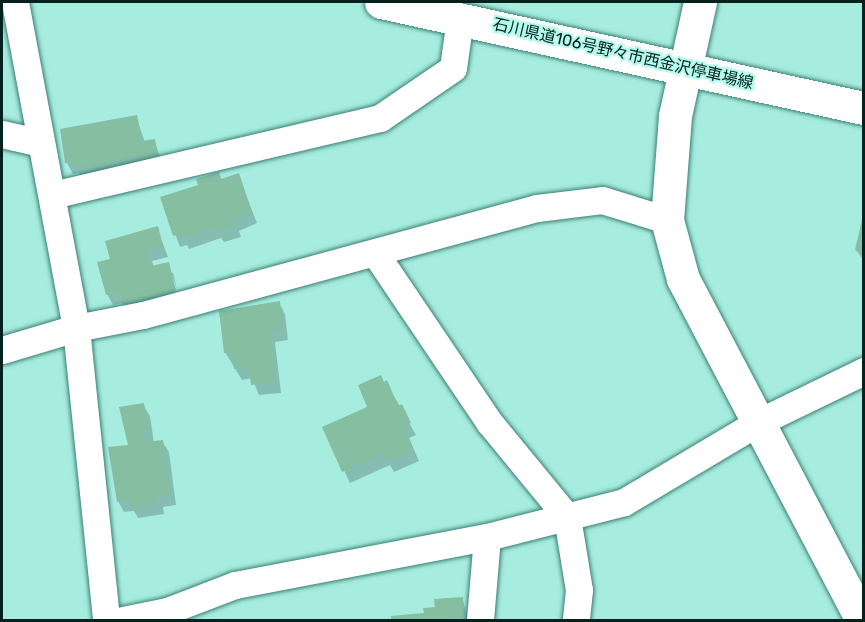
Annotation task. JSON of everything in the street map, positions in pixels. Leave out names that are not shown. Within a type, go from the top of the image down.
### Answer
[{"type":"street","points":[[15,2],[76,328],[106,621]]},
{"type":"street","name":"石川県道106号野々市西金沢停車場線","points":[[381,2],[864,108]]},
{"type":"street","points":[[700,2],[675,116],[667,220],[682,279],[862,621]]},
{"type":"street","points":[[52,195],[380,118],[453,68],[460,18]]},
{"type":"street","points":[[2,134],[41,143]]},
{"type":"street","points":[[2,350],[76,328],[143,315],[537,208],[602,200],[667,220]]},
{"type":"street","points":[[375,252],[489,422],[567,517],[579,590],[576,621]]},
{"type":"street","points":[[123,621],[167,611],[234,585],[487,537],[624,502],[759,422],[864,371]]},
{"type":"street","points":[[480,621],[487,537]]},
{"type":"building","points":[[137,115],[142,141],[155,139],[158,154],[75,169],[74,162],[65,163],[60,129]]},
{"type":"building","points":[[219,172],[221,179],[239,173],[252,212],[234,220],[236,226],[216,232],[214,228],[181,238],[180,234],[173,236],[160,197],[198,185],[196,179]]},
{"type":"building","points":[[864,211],[864,252],[855,250]]},
{"type":"building","points":[[158,226],[163,246],[147,250],[151,266],[169,262],[176,290],[122,304],[119,291],[106,295],[97,262],[110,259],[105,241]]},
{"type":"building","points":[[280,301],[283,330],[270,331],[276,382],[251,385],[249,368],[234,369],[232,352],[224,353],[219,311]]},
{"type":"building","points":[[381,375],[384,382],[387,380],[398,406],[402,404],[411,423],[404,426],[414,450],[386,462],[383,454],[342,472],[322,427],[367,407],[358,385]]},
{"type":"building","points":[[144,403],[148,430],[143,430],[145,442],[163,440],[171,494],[157,496],[158,503],[130,508],[129,500],[117,502],[108,447],[128,445],[119,407]]},
{"type":"building","points":[[463,597],[464,616],[459,616],[460,620],[391,620],[391,616],[424,613],[423,608],[435,607],[434,599]]}]
